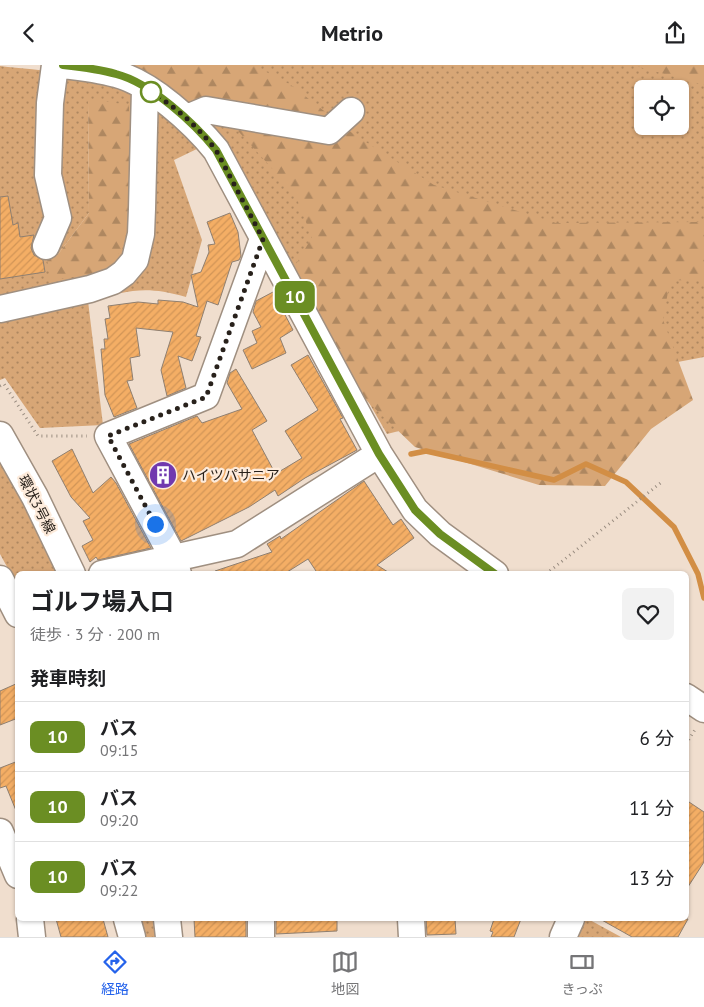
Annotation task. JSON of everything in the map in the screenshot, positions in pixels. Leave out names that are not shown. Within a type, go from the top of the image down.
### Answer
[{"type":"street","points":[[63,65],[119,74],[145,89],[198,127],[216,150],[379,454],[415,510],[440,534],[491,571]]},
{"type":"street","points":[[46,246],[58,218],[48,175],[53,77]]},
{"type":"street","points":[[0,309],[90,289],[113,281],[124,273],[135,260],[141,226],[145,89]]},
{"type":"street","points":[[186,118],[206,110],[329,131],[351,111]]},
{"type":"street","points":[[176,566],[108,436],[206,397],[263,239]]},
{"type":"street","name":"環状3号線","points":[[0,435],[35,497],[71,571]]},
{"type":"street","points":[[130,571],[176,566],[237,543],[379,454]]},
{"type":"street","points":[[0,579],[15,608]]},
{"type":"street","points":[[689,704],[698,724]]},
{"type":"street","points":[[0,832],[15,868]]},
{"type":"street","points":[[30,921],[32,937]]},
{"type":"street","points":[[128,921],[132,937]]},
{"type":"street","points":[[167,921],[169,937]]},
{"type":"street","points":[[260,921],[261,937]]},
{"type":"street","points":[[411,921],[412,937]]},
{"type":"street","points":[[563,937],[570,921]]},
{"type":"path","points":[[0,386],[4,384],[38,436],[108,436]]},
{"type":"path","points":[[550,571],[663,481]]},
{"type":"green space","points":[[117,65],[704,65],[704,357],[662,365],[387,434],[287,260],[224,138],[197,108]]},
{"type":"green space","points":[[123,65],[253,65],[291,85],[356,136],[434,185],[556,223],[704,222],[704,281],[670,280],[663,320],[693,400],[651,429],[605,486],[539,485],[415,447],[342,377],[288,278],[312,237],[295,194],[239,132],[201,115]]},
{"type":"green space","points":[[632,65],[704,65],[704,85]]},
{"type":"green space","points":[[0,66],[49,71],[97,79],[128,90],[157,108],[201,147],[174,160],[202,240],[186,297],[147,290],[115,294],[88,301],[103,425],[40,428],[5,378],[0,380]],"holes":[[[88,100],[104,273],[47,258],[59,253],[89,213]]]},
{"type":"green space","points":[[88,99],[129,105],[130,237],[105,273],[50,280],[47,258],[59,253],[89,213]]},
{"type":"green space","points":[[0,458],[59,571],[15,571],[15,581],[0,554]]},
{"type":"green space","points":[[140,921],[161,921],[162,937],[143,937]]},
{"type":"green space","points":[[585,921],[592,921],[621,937],[575,937]]},
{"type":"building","points":[[8,196],[13,225],[18,223],[20,237],[34,235],[31,248],[34,255],[43,260],[45,272],[0,279],[0,197]]},
{"type":"building","points":[[230,213],[238,232],[241,256],[239,260],[232,262],[218,305],[207,301],[196,336],[201,337],[192,361],[178,356],[186,388],[167,396],[161,370],[173,332],[136,328],[140,356],[130,358],[133,380],[127,381],[137,408],[114,417],[105,395],[101,349],[105,349],[104,339],[108,339],[105,319],[110,318],[108,306],[138,302],[158,304],[158,300],[183,302],[198,307],[191,275],[201,272],[209,252],[208,245],[215,244],[207,222]]},
{"type":"building","points":[[273,292],[293,330],[280,338],[286,353],[252,369],[243,350],[257,343],[252,331],[261,327],[253,312],[256,301]]},
{"type":"building","points":[[308,355],[343,418],[340,419],[357,450],[305,478],[278,496],[275,490],[249,507],[181,541],[129,444],[197,416],[202,423],[242,409],[227,383],[230,373],[236,369],[267,421],[252,430],[275,473],[277,473],[302,458],[285,431],[318,410],[291,365]]},
{"type":"building","points":[[72,449],[93,493],[111,477],[116,483],[151,548],[98,560],[96,557],[90,562],[82,546],[93,540],[83,521],[90,518],[71,497],[52,461]]},
{"type":"building","points":[[364,481],[393,525],[401,519],[414,538],[377,565],[386,571],[316,571],[308,559],[289,571],[215,571],[272,552],[267,544],[280,536],[281,539]]},
{"type":"building","points":[[15,684],[15,719],[0,725],[0,691]]},
{"type":"building","points":[[15,762],[15,808],[6,786],[0,788],[0,768]]},
{"type":"building","points":[[689,802],[704,812],[704,862],[689,885]]},
{"type":"building","points":[[57,921],[104,921],[108,937],[61,937]]},
{"type":"building","points":[[194,921],[246,921],[246,937],[195,937]]},
{"type":"building","points":[[276,921],[337,921],[337,931],[276,934]]},
{"type":"building","points":[[426,921],[455,921],[456,934],[427,935]]},
{"type":"building","points":[[493,921],[520,921],[514,937],[491,937],[493,932],[490,931]]},
{"type":"building","points":[[604,921],[687,921],[678,937],[632,937]]},
{"type":"waterway","points":[[411,454],[426,451],[554,480],[586,464],[626,482],[674,527],[698,574],[704,598]]},
{"type":"bus line","name":"10","points":[[63,65],[119,74],[168,103],[198,127],[216,150],[379,454],[415,510],[440,534],[491,571]]},
{"type":"place","name":"ハイツパサニア","points":[[163,475]]},
{"type":"route","points":[[151,92],[198,127],[216,150],[263,239],[206,397],[108,436],[155,524]]}]
